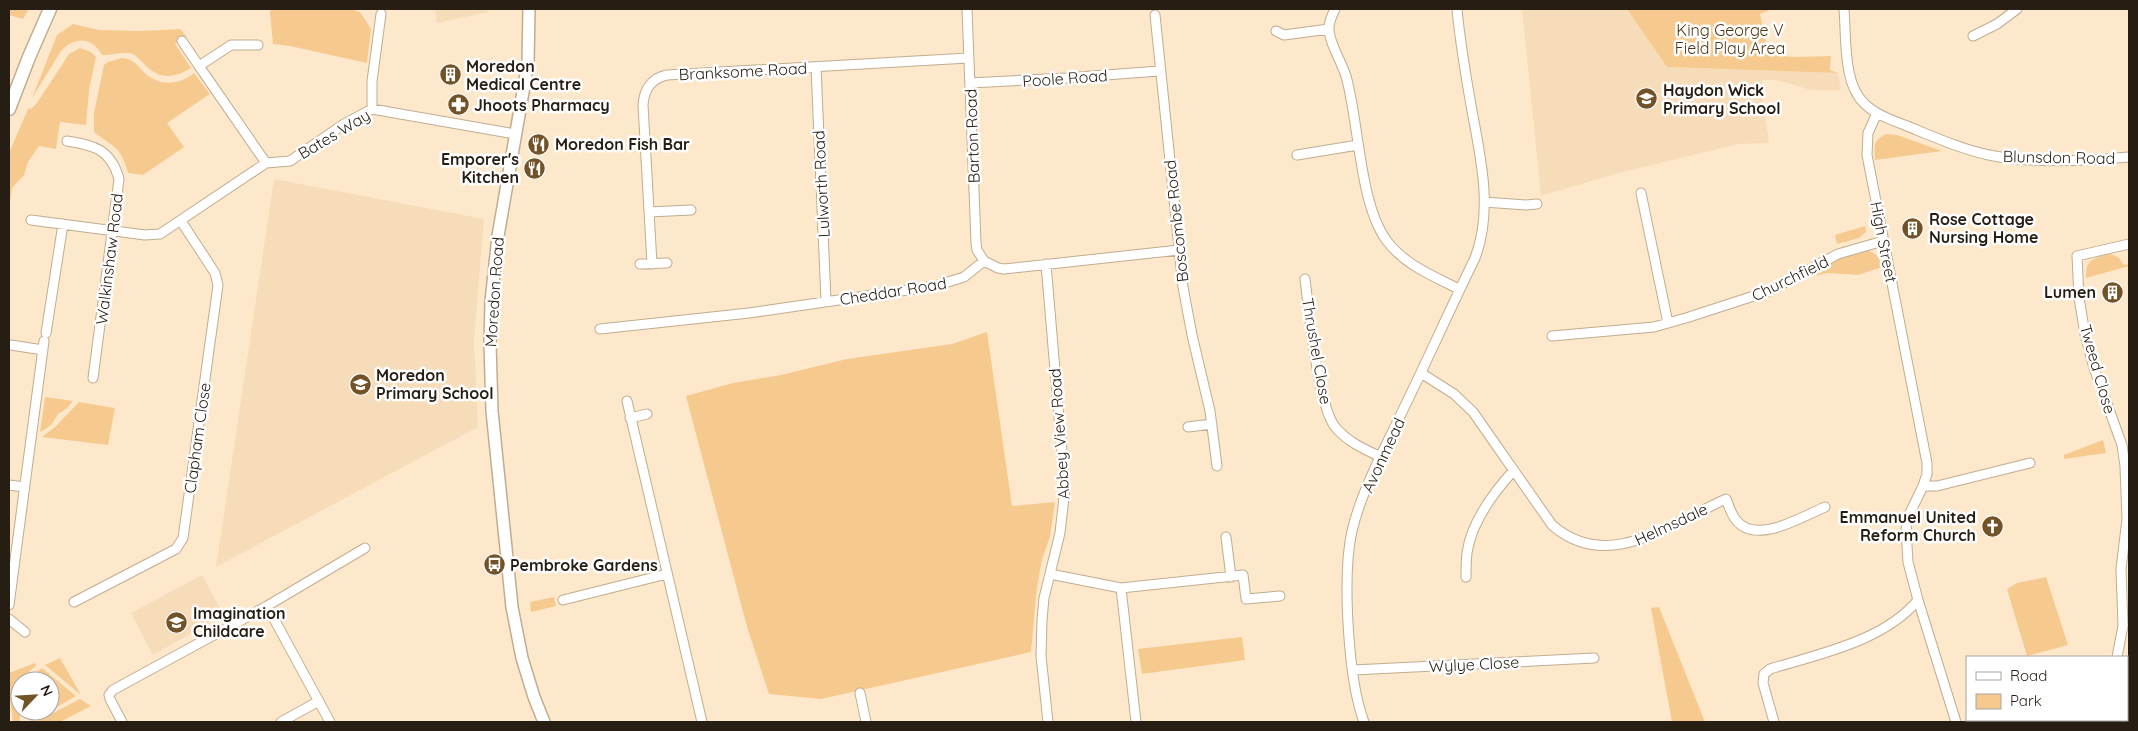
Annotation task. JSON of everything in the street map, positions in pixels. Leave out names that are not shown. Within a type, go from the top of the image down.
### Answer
[{"type":"main road","points":[[9,109],[50,9]]},
{"type":"street","name":"Moredon Road","points":[[528,9],[528,63],[499,228],[491,302],[490,344],[492,411],[517,640],[529,683],[544,722]]},
{"type":"street","name":"Barton Road","points":[[967,9],[976,242],[977,250],[984,261]]},
{"type":"street","points":[[1335,9],[1329,29],[1347,79],[1358,144],[1372,207],[1386,240],[1408,262],[1423,272],[1459,290]]},
{"type":"street","name":"Avonmead","points":[[1364,722],[1356,695],[1348,594],[1352,530],[1381,457],[1480,245],[1484,202],[1478,144],[1457,9]]},
{"type":"street","points":[[1844,9],[1848,62],[1852,85],[1861,101],[1878,113]]},
{"type":"street","points":[[1973,36],[1996,24],[2017,9]]},
{"type":"street","points":[[372,109],[372,82],[381,14]]},
{"type":"street","name":"Boscombe Road","points":[[1155,16],[1188,320],[1212,424],[1217,466]]},
{"type":"street","points":[[1276,31],[1284,35],[1329,29]]},
{"type":"street","points":[[182,41],[266,163]]},
{"type":"street","points":[[199,66],[230,45],[258,44]]},
{"type":"street","name":"Branksome Road","points":[[652,264],[643,104],[646,91],[660,77],[667,75],[968,58]]},
{"type":"street","name":"Lulworth Road","points":[[816,67],[826,301]]},
{"type":"street","name":"Poole Road","points":[[970,83],[1160,71]]},
{"type":"street","name":"Bates Way","points":[[30,220],[153,235],[165,232],[266,163],[285,163],[290,161],[344,124],[372,109],[515,134]]},
{"type":"street","name":"Blunsdon Road","points":[[1878,113],[1938,139],[1991,156],[2045,160],[2129,157]]},
{"type":"street","name":"High Street","points":[[1878,113],[1868,133],[1866,144],[1883,241],[1927,463],[1927,474],[1911,508],[1906,530],[1908,562],[1956,722]]},
{"type":"street","name":"Walkinshaw Road","points":[[67,141],[97,148],[113,164],[119,179],[93,378]]},
{"type":"street","points":[[1297,155],[1358,144]]},
{"type":"street","points":[[1641,193],[1668,324]]},
{"type":"street","points":[[1484,202],[1537,204]]},
{"type":"street","points":[[649,212],[691,210]]},
{"type":"street","name":"Clapham Close","points":[[74,602],[176,549],[183,538],[218,286],[215,273],[181,221]]},
{"type":"street","points":[[9,605],[44,341],[63,224]]},
{"type":"street","name":"Churchfield","points":[[1552,336],[1654,328],[1668,324],[1769,291],[1793,280],[1826,259],[1883,241]]},
{"type":"street","name":"Tweed Close","points":[[2117,656],[2123,626],[2121,569],[2127,519],[2126,444],[2094,368],[2085,334],[2077,256],[2129,244]]},
{"type":"street","points":[[984,261],[1004,269],[1179,250]]},
{"type":"street","name":"Cheddar Road","points":[[600,329],[712,318],[946,284],[964,277],[984,261]]},
{"type":"street","points":[[640,264],[666,263]]},
{"type":"street","name":"Abbey View Road","points":[[1046,264],[1065,488],[1060,533],[1042,620],[1040,656],[1048,722]]},
{"type":"street","name":"Thrushel Close","points":[[1305,279],[1323,396],[1329,418],[1334,427],[1350,441],[1381,457]]},
{"type":"street","points":[[12,345],[44,341]]},
{"type":"street","name":"Helmsdale","points":[[1421,373],[1454,394],[1473,412],[1552,525],[1570,538],[1593,544],[1616,545],[1643,539],[1726,499],[1737,521],[1743,526],[1758,532],[1788,523],[1825,507]]},
{"type":"street","points":[[627,401],[702,722]]},
{"type":"street","points":[[630,418],[647,414]]},
{"type":"street","points":[[1188,427],[1212,424]]},
{"type":"street","points":[[1923,486],[1936,486],[2030,463]]},
{"type":"street","points":[[1466,577],[1467,554],[1476,528],[1491,498],[1514,470]]},
{"type":"street","points":[[9,485],[24,487]]},
{"type":"street","points":[[1226,537],[1230,577]]},
{"type":"street","points":[[122,722],[112,706],[109,695],[113,690],[266,606],[365,548]]},
{"type":"street","points":[[563,600],[667,574]]},
{"type":"street","points":[[1050,574],[1121,588],[1243,575],[1246,599],[1280,596]]},
{"type":"street","points":[[1121,588],[1136,722]]},
{"type":"street","points":[[1774,722],[1763,683],[1764,674],[1770,669],[1866,638],[1908,610],[1918,600]]},
{"type":"street","points":[[266,606],[330,722]]},
{"type":"street","points":[[9,619],[25,632]]},
{"type":"street","name":"Wylye Close","points":[[1353,670],[1594,658]]},
{"type":"street","points":[[860,693],[866,722]]},
{"type":"street","points":[[281,722],[319,701]]},
{"type":"shaded area","points":[[435,9],[487,9],[488,12],[437,23]]},
{"type":"shaded area","name":"Haydon Wick Primary School","points":[[1522,9],[1627,9],[1667,67],[1838,73],[1841,90],[1811,90],[1776,80],[1762,80],[1762,94],[1769,143],[1739,144],[1615,174],[1541,196]]},
{"type":"shaded area","name":"Moredon Primary School","points":[[274,179],[484,219],[474,341],[478,427],[216,567]]},
{"type":"shaded area","points":[[202,575],[224,615],[153,655],[131,613]]},
{"type":"green space","points":[[9,9],[29,9],[23,19],[9,15]]},
{"type":"green space","points":[[271,9],[349,9],[360,12],[371,29],[367,63],[273,44]]},
{"type":"green space","name":"King George V Field Play Area","points":[[1627,9],[1772,9],[1760,14],[1767,47],[1772,55],[1795,57],[1831,56],[1830,70],[1838,73],[1667,67]]},
{"type":"green space","points":[[73,24],[99,30],[140,31],[180,29],[186,36],[175,44],[191,68],[179,74],[162,75],[151,70],[133,54],[102,55],[98,49],[88,42],[77,41],[66,46],[61,51],[32,98],[57,35]]},
{"type":"green space","points":[[80,48],[91,52],[96,57],[89,90],[86,125],[60,122],[56,149],[39,146],[28,162],[24,175],[12,188],[9,209],[9,153],[28,109],[37,103],[69,54]]},
{"type":"green space","points":[[122,58],[131,60],[150,77],[162,82],[179,81],[194,73],[210,94],[167,123],[184,147],[143,175],[128,173],[119,152],[94,132],[94,113],[104,65]]},
{"type":"green space","points":[[1886,134],[1897,135],[1942,151],[1875,160],[1877,141]]},
{"type":"green space","points":[[1865,226],[1866,232],[1859,238],[1837,244],[1835,235]]},
{"type":"green space","points":[[1863,250],[1876,255],[1882,267],[1858,275],[1828,273],[1814,276],[1813,273],[1826,263]]},
{"type":"green space","points":[[2110,254],[2118,257],[2124,265],[2129,264],[2129,266],[2086,278],[2087,267],[2092,260]]},
{"type":"green space","points":[[987,332],[1012,506],[1055,502],[1050,536],[1042,560],[1037,587],[1031,652],[821,699],[769,694],[747,627],[686,396],[733,383],[781,375],[847,359],[952,344]]},
{"type":"green space","points":[[45,397],[73,401],[58,414],[53,423],[40,432]]},
{"type":"green space","points":[[79,402],[115,408],[108,445],[42,437],[55,427]]},
{"type":"green space","points":[[2103,440],[2106,453],[2064,459],[2064,455]]},
{"type":"green space","points":[[2046,577],[2068,645],[2027,656],[2007,589],[2017,583]]},
{"type":"green space","points":[[554,597],[556,606],[531,612],[530,602]]},
{"type":"green space","points":[[1659,607],[1705,722],[1672,722],[1651,608]]},
{"type":"green space","points":[[1242,637],[1245,660],[1142,674],[1138,649]]},
{"type":"green space","points":[[60,658],[81,695],[60,678],[60,671],[52,671],[45,665]]},
{"type":"green space","points":[[35,663],[36,666],[30,671],[14,671]]},
{"type":"green space","points":[[10,673],[10,700],[9,693]]},
{"type":"green space","points":[[60,683],[76,696],[60,705]]},
{"type":"green space","points":[[80,699],[91,706],[60,722],[36,722],[60,721],[60,709]]},
{"type":"place","name":"Moredon Medical Centre","points":[[450,75]]},
{"type":"place","name":"Haydon Wick Primary School","points":[[1647,99]]},
{"type":"place","name":"Jhoots Pharmacy","points":[[458,105]]},
{"type":"place","name":"Moredon Fish Bar","points":[[539,144]]},
{"type":"place","name":"Emporer's Kitchen","points":[[535,168]]},
{"type":"place","name":"Rose Cottage Nursing Home","points":[[1913,228]]},
{"type":"place","name":"Lumen","points":[[2112,292]]},
{"type":"place","name":"Moredon Primary School","points":[[360,384]]},
{"type":"place","name":"Emmanuel United Reform Church","points":[[1992,526]]},
{"type":"place","name":"Pembroke Gardens","points":[[494,565]]},
{"type":"place","name":"Imagination Childcare","points":[[177,622]]}]
